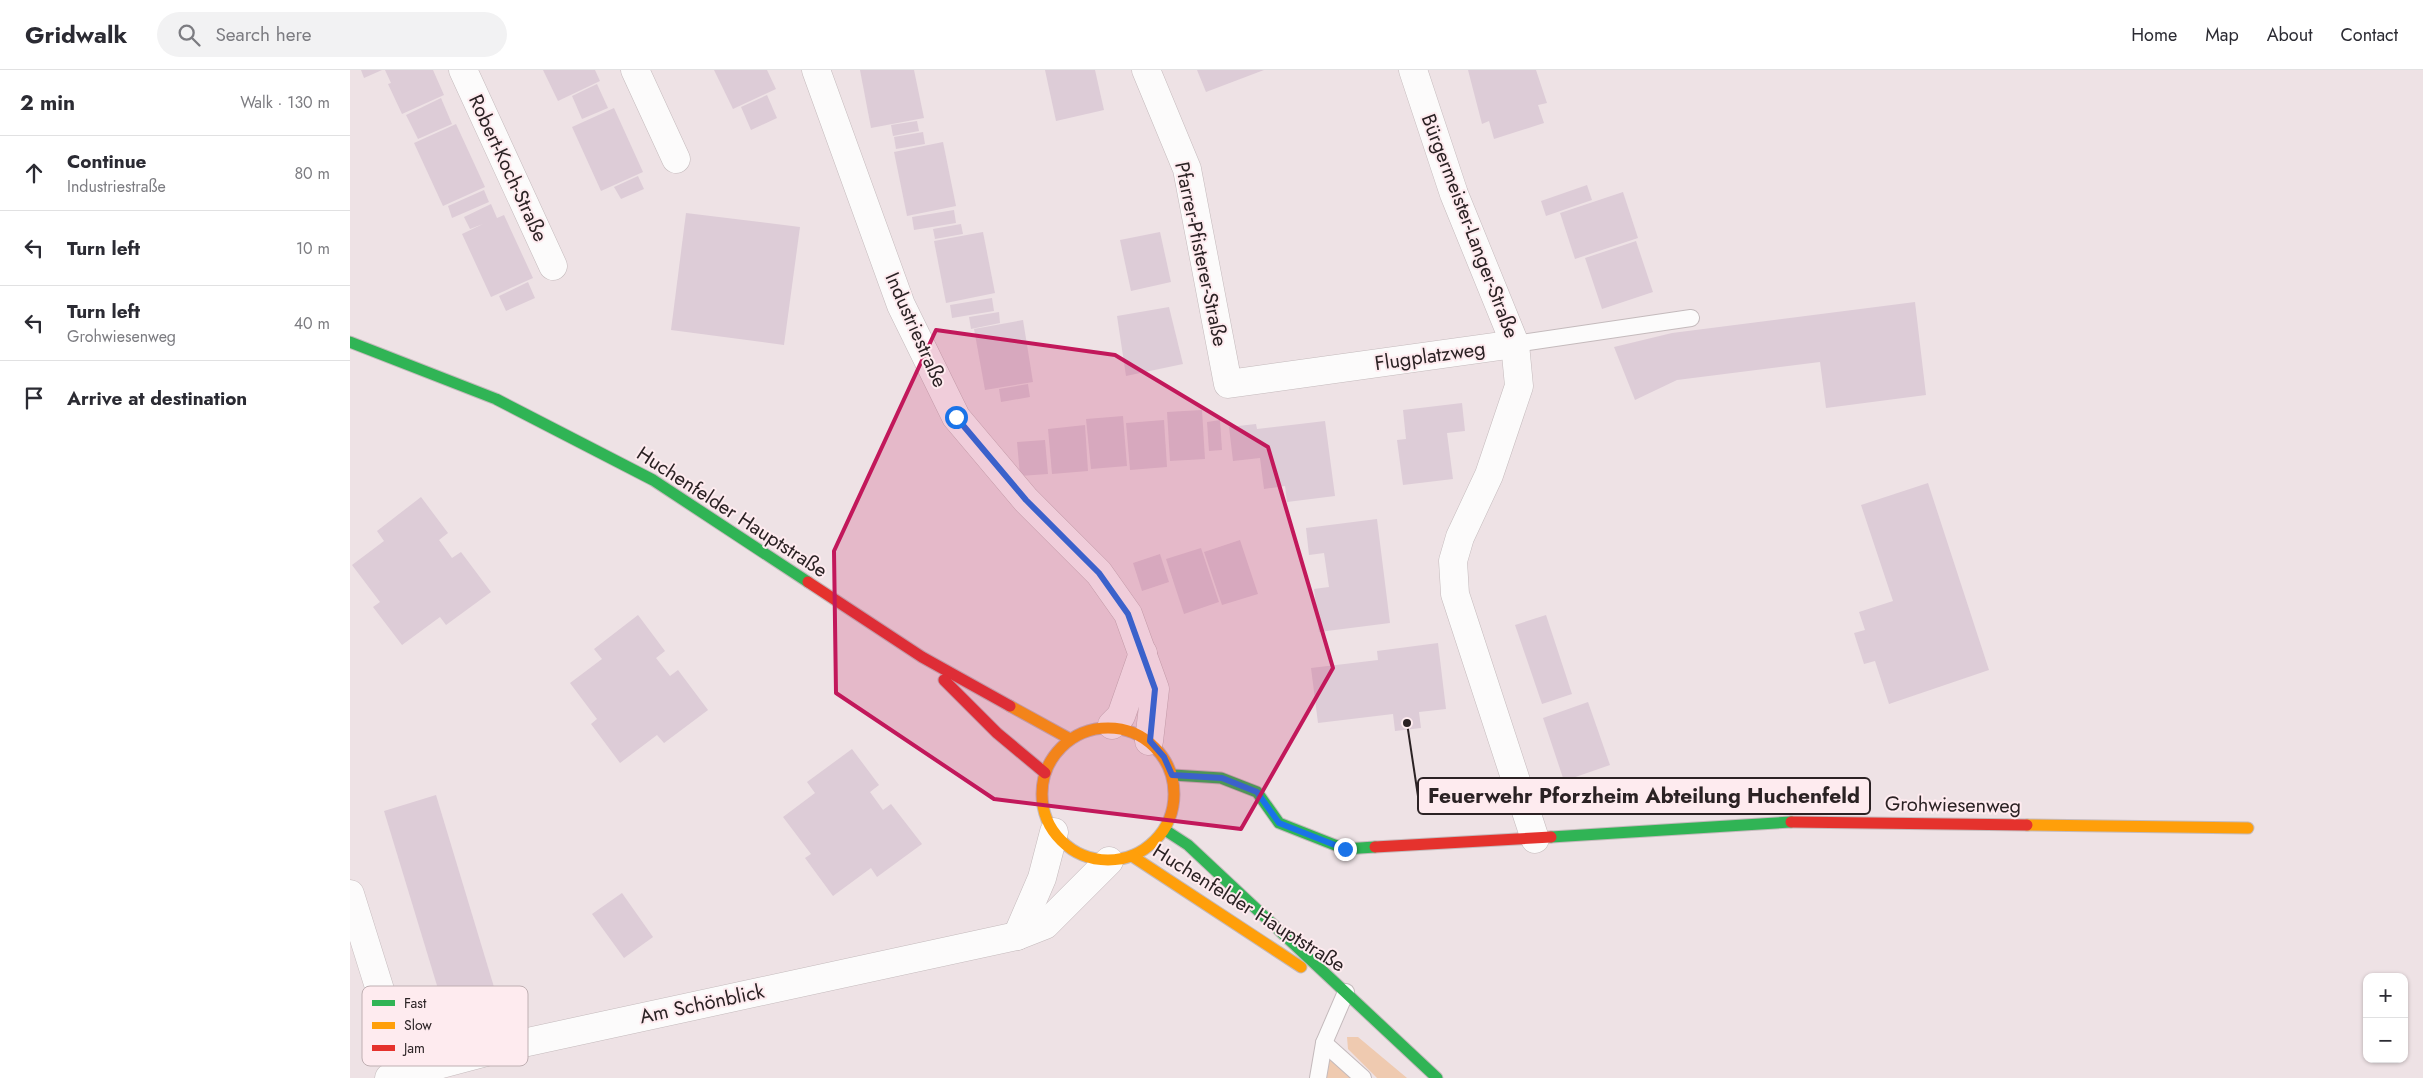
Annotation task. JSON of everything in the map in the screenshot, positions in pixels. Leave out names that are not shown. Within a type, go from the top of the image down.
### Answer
[{"type":"main road","name":"Huchenfelder Hauptstraße","points":[[350,342],[496,399],[653,480],[922,657],[1070,739]]},
{"type":"main road","name":"Huchenfelder Hauptstraße","points":[[922,657],[997,733],[1045,773]]},
{"type":"main road","points":[[1112,725],[1131,731],[1150,741],[1164,757],[1172,775],[1175,794],[1172,813],[1165,830],[1152,844],[1121,858],[1087,857],[1068,847],[1054,832],[1045,814],[1042,793],[1045,773],[1055,754],[1070,739],[1090,730],[1112,725]]},
{"type":"main road","name":"Grohwiesenweg","points":[[1172,775],[1222,778],[1257,792],[1279,823],[1345,849],[1792,822],[2248,828]]},
{"type":"main road","name":"Huchenfelder Hauptstraße","points":[[1165,830],[1188,845],[1437,1078]]},
{"type":"main road","name":"Huchenfelder Hauptstraße","points":[[1121,858],[1346,992]]},
{"type":"street","name":"Robert-Koch-Straße","points":[[463,70],[553,266]]},
{"type":"street","points":[[635,70],[676,159]]},
{"type":"street","name":"Industriestraße","points":[[816,70],[901,305],[956,417],[1026,500],[1099,573],[1128,614],[1155,689],[1150,741]]},
{"type":"street","name":"Pfarrer-Pfisterer-Straße","points":[[1146,70],[1187,169],[1228,384]]},
{"type":"street","name":"Bürgermeister-Langer-Straße","points":[[1412,70],[1454,194],[1515,344],[1519,386],[1489,475],[1460,537],[1453,561],[1455,594],[1535,839]]},
{"type":"street","name":"Flugplatzweg","points":[[1228,384],[1515,344]]},
{"type":"street","points":[[1112,725],[1121,716],[1143,653]]},
{"type":"street","points":[[1017,936],[1042,878],[1054,832]]},
{"type":"street","name":"Am Schönblick","points":[[528,1042],[1017,936],[1046,925],[1121,858]]},
{"type":"street","points":[[350,894],[374,986]]},
{"type":"street","name":"Am Schönblick","points":[[398,1075],[432,1066]]},
{"type":"lane","name":"Flugplatzweg","points":[[1515,344],[1691,318]]},
{"type":"lane","points":[[1318,1078],[1324,1043],[1346,992]]},
{"type":"lane","points":[[1324,1043],[1363,1078]]},
{"type":"highlighted area","points":[[936,330],[1115,355],[1268,447],[1333,668],[1241,829],[994,799],[836,693],[834,551]]},
{"type":"shaded area","points":[[1347,1037],[1358,1037],[1407,1078],[1377,1078],[1348,1049]]},
{"type":"shaded area","points":[[1324,1043],[1360,1078],[1318,1078]]},
{"type":"building","points":[[361,70],[382,70],[364,78]]},
{"type":"building","points":[[385,70],[433,70],[444,95],[402,114],[388,84],[391,83]]},
{"type":"building","points":[[543,70],[595,70],[600,81],[558,101]]},
{"type":"building","points":[[714,70],[767,70],[776,89],[733,109]]},
{"type":"building","points":[[860,70],[914,70],[924,118],[871,128]]},
{"type":"building","points":[[1045,70],[1095,70],[1104,110],[1056,121]]},
{"type":"building","points":[[1197,70],[1264,70],[1206,92]]},
{"type":"building","points":[[1468,70],[1536,70],[1547,103],[1538,105],[1544,123],[1494,139],[1489,121],[1482,124]]},
{"type":"building","points":[[597,84],[608,108],[582,119],[572,96]]},
{"type":"building","points":[[767,95],[777,118],[751,130],[741,107]]},
{"type":"building","points":[[441,98],[452,124],[418,139],[406,115]]},
{"type":"building","points":[[614,108],[643,172],[601,191],[572,127]]},
{"type":"building","points":[[917,121],[919,131],[893,136],[891,125]]},
{"type":"building","points":[[456,124],[485,187],[443,206],[414,143]]},
{"type":"building","points":[[923,132],[925,144],[896,149],[894,137]]},
{"type":"building","points":[[943,142],[956,206],[907,216],[894,152]]},
{"type":"building","points":[[638,176],[644,189],[621,199],[614,187]]},
{"type":"building","points":[[1587,185],[1592,200],[1546,216],[1541,201]]},
{"type":"building","points":[[484,190],[489,202],[452,218],[448,206]]},
{"type":"building","points":[[1623,192],[1638,238],[1575,259],[1560,213]]},
{"type":"building","points":[[491,204],[497,218],[504,215],[533,278],[491,297],[462,234],[483,224],[470,229],[464,217]]},
{"type":"building","points":[[954,210],[956,223],[914,230],[912,217]]},
{"type":"building","points":[[686,213],[800,227],[784,345],[671,330]]},
{"type":"building","points":[[961,224],[963,234],[935,239],[933,229]]},
{"type":"building","points":[[983,232],[995,293],[946,303],[934,241]]},
{"type":"building","points":[[1160,232],[1171,282],[1131,291],[1120,240]]},
{"type":"building","points":[[1636,241],[1653,292],[1602,309],[1585,258]]},
{"type":"building","points":[[528,282],[535,298],[506,311],[499,296]]},
{"type":"building","points":[[992,298],[994,311],[952,318],[950,305]]},
{"type":"building","points":[[1915,302],[1926,395],[1826,408],[1820,362],[1677,380],[1635,400],[1614,347],[1672,333]]},
{"type":"building","points":[[1169,307],[1183,364],[1126,376],[1117,316]]},
{"type":"building","points":[[999,312],[1000,323],[971,329],[969,317]]},
{"type":"building","points":[[1023,320],[1033,382],[985,390],[974,329]]},
{"type":"building","points":[[1028,384],[1030,397],[1001,402],[999,389]]},
{"type":"building","points":[[1462,403],[1465,431],[1447,433],[1453,479],[1403,485],[1397,440],[1406,439],[1403,410]]},
{"type":"building","points":[[1202,410],[1205,459],[1170,461],[1167,412]]},
{"type":"building","points":[[1123,416],[1127,466],[1091,469],[1086,419]]},
{"type":"building","points":[[1164,420],[1167,467],[1130,470],[1126,423]]},
{"type":"building","points":[[1220,420],[1222,450],[1209,451],[1207,422]]},
{"type":"building","points":[[1325,421],[1335,496],[1287,502],[1285,486],[1264,489],[1260,458],[1233,461],[1229,427],[1256,424],[1257,429]]},
{"type":"building","points":[[1085,425],[1088,471],[1052,474],[1048,429]]},
{"type":"building","points":[[1045,440],[1048,474],[1020,476],[1017,442]]},
{"type":"building","points":[[1928,483],[1989,670],[1889,704],[1875,661],[1864,664],[1854,633],[1865,630],[1859,612],[1893,601],[1861,505]]},
{"type":"building","points":[[421,497],[448,533],[439,540],[452,558],[461,552],[491,592],[446,625],[440,617],[402,645],[373,607],[380,602],[352,565],[384,541],[377,531]]},
{"type":"building","points":[[1377,519],[1390,623],[1319,632],[1314,589],[1329,587],[1324,553],[1309,555],[1306,528]]},
{"type":"building","points":[[1240,540],[1258,594],[1222,605],[1204,552]]},
{"type":"building","points":[[1201,548],[1219,602],[1184,614],[1166,559]]},
{"type":"building","points":[[1160,554],[1169,582],[1142,591],[1133,563]]},
{"type":"building","points":[[638,615],[665,651],[656,658],[670,676],[678,670],[708,710],[664,743],[657,735],[620,763],[591,724],[597,719],[570,683],[602,659],[594,649]]},
{"type":"building","points":[[1546,615],[1572,694],[1542,704],[1515,625]]},
{"type":"building","points":[[1438,643],[1446,709],[1419,712],[1421,728],[1395,731],[1393,714],[1318,723],[1311,668],[1378,660],[1377,651]]},
{"type":"building","points":[[1588,702],[1610,765],[1564,781],[1543,718]]},
{"type":"building","points":[[852,749],[879,785],[870,792],[883,810],[891,804],[922,844],[877,877],[871,868],[833,896],[805,858],[811,854],[783,817],[815,793],[807,782]]},
{"type":"building","points":[[436,795],[494,986],[437,986],[384,811]]},
{"type":"building","points":[[622,893],[653,937],[624,958],[592,914]]},
{"type":"traffic: fast","points":[[350,342],[496,399],[653,480],[808,582]]},
{"type":"traffic: fast","points":[[1173,775],[1221,778],[1257,792],[1279,823],[1345,849],[1375,847]]},
{"type":"traffic: fast","points":[[1551,837],[1791,822]]},
{"type":"traffic: fast","points":[[1165,830],[1188,845],[1437,1078]]},
{"type":"traffic: slow","points":[[1010,706],[1070,739]]},
{"type":"traffic: slow","points":[[1108,728],[1121,729],[1133,733],[1155,747],[1169,769],[1173,781],[1174,794],[1173,807],[1169,819],[1155,841],[1133,855],[1121,859],[1108,860],[1095,859],[1083,855],[1061,841],[1047,819],[1043,807],[1042,794],[1043,781],[1047,769],[1061,747],[1083,733],[1095,729],[1108,728]]},
{"type":"traffic: slow","points":[[2027,825],[2248,828]]},
{"type":"traffic: slow","points":[[1132,856],[1301,967]]},
{"type":"traffic: jam","points":[[808,582],[922,657],[1010,706]]},
{"type":"traffic: jam","points":[[944,680],[997,733],[1045,773]]},
{"type":"traffic: jam","points":[[1791,822],[2027,825]]},
{"type":"traffic: jam","points":[[1375,847],[1551,837]]},
{"type":"place","name":"Feuerwehr Pforzheim Abteilung Huchenfeld","points":[[1407,723]]},
{"type":"route","points":[[956,417],[1026,500],[1099,573],[1128,614],[1155,689],[1150,741],[1164,757],[1172,775],[1222,778],[1257,792],[1279,823],[1345,849]]}]
